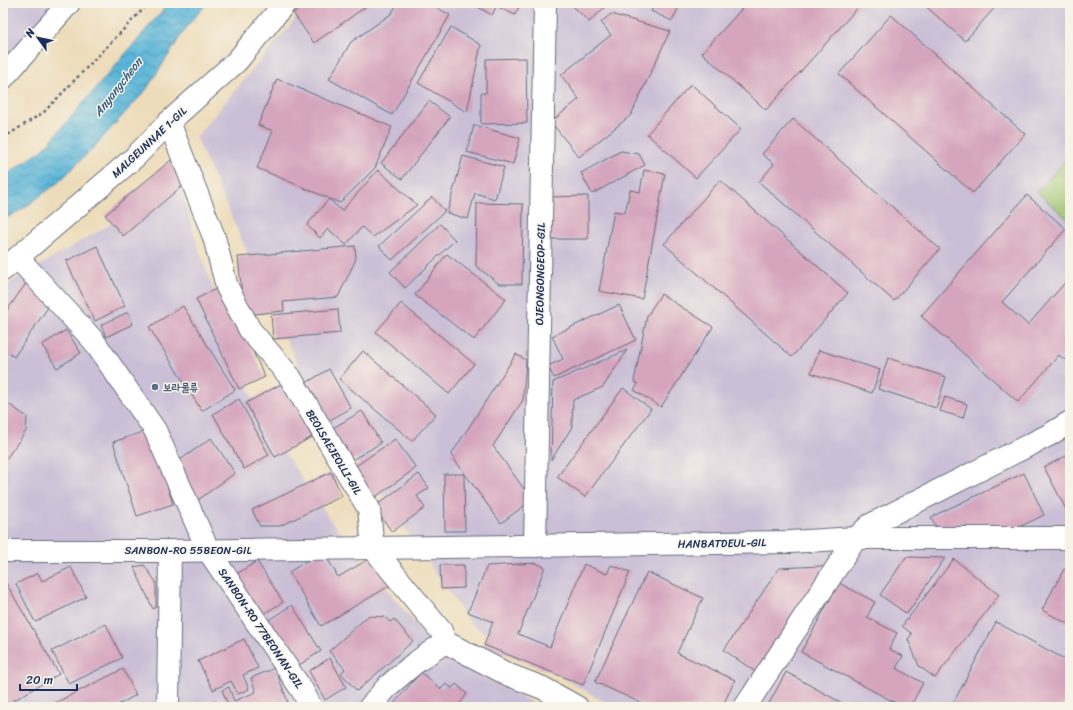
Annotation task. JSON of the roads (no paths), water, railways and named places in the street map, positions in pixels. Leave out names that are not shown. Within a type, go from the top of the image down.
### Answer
[{"type":"street","points":[[3,78],[69,3]]},
{"type":"street","name":"MALGEUNNAE 1-GIL","points":[[11,264],[135,157],[169,122],[237,61],[285,3]]},
{"type":"street","name":"OJEONGONGEOP-GIL","points":[[535,546],[546,3]]},
{"type":"street","name":"BEOLSAEJEOLLI-GIL","points":[[169,122],[214,236],[227,287],[250,330],[290,377],[369,509],[373,548]]},
{"type":"street","name":"SANBON-RO 77BEONAN-GIL","points":[[11,264],[93,340],[155,430],[208,550],[302,690],[311,707]]},
{"type":"street","points":[[745,707],[856,538],[870,524],[1049,435],[1070,422]]},
{"type":"street","name":"HANBATDEUL-GIL","points":[[373,548],[790,542],[856,538],[1070,538]]},
{"type":"street","points":[[373,548],[441,631],[445,642],[509,675],[543,688],[577,707]]},
{"type":"street","name":"SANBON-RO 55BEON-GIL","points":[[3,551],[170,551],[373,548]]},
{"type":"street","points":[[168,707],[170,551]]},
{"type":"street","points":[[370,707],[388,686],[415,663],[445,642]]},
{"type":"water","name":"Anyangcheon","points":[[169,3],[207,3],[188,25],[146,90],[93,148],[60,181],[24,208],[3,220],[3,177],[43,150]]},
{"type":"place","name":"보라물류","points":[[155,387]]}]
